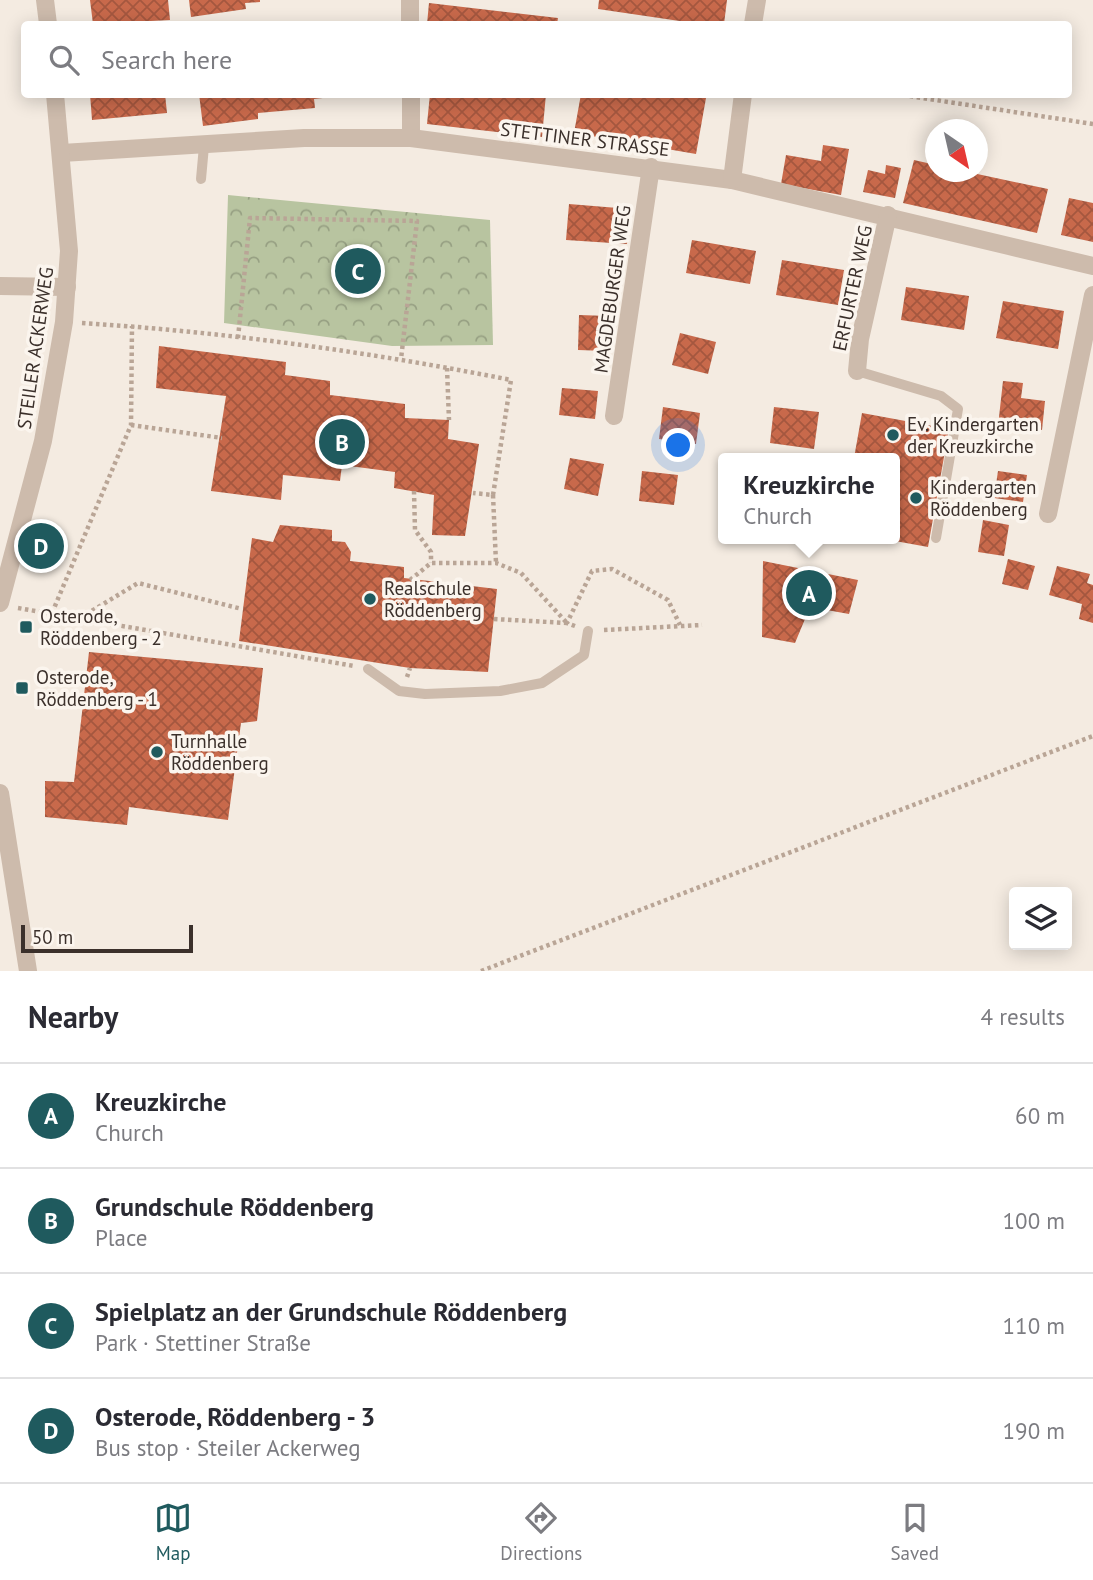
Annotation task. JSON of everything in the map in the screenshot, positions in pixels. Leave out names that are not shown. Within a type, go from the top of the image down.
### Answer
[{"type":"street","points":[[46,0],[48,21]]},
{"type":"street","points":[[410,0],[410,21]]},
{"type":"street","points":[[754,21],[757,0]]},
{"type":"street","name":"STEILER ACKERWEG","points":[[6,605],[2,582],[43,441],[64,322],[69,251],[55,98]]},
{"type":"street","points":[[411,98],[411,138]]},
{"type":"street","points":[[732,180],[742,98]]},
{"type":"street","name":"STETTINER STRASSE","points":[[62,153],[304,138],[411,138],[651,167],[732,180],[888,215],[1093,266]]},
{"type":"street","name":"MAGDEBURGER WEG","points":[[614,416],[651,167]]},
{"type":"street","name":"ERFURTER WEG","points":[[857,370],[860,339],[888,215]]},
{"type":"street","points":[[0,286],[67,287]]},
{"type":"street","points":[[1048,514],[1093,295]]},
{"type":"street","points":[[1,805],[28,971]]},
{"type":"lane","points":[[201,179],[204,146]]},
{"type":"lane","points":[[857,370],[941,396],[958,408],[936,538]]},
{"type":"lane","points":[[368,669],[399,691],[425,694],[500,691],[542,683],[584,655],[588,631]]},
{"type":"path","points":[[922,98],[1093,124]]},
{"type":"path","points":[[238,338],[250,218],[417,221],[401,359]]},
{"type":"path","points":[[64,322],[132,326],[401,359],[511,380],[493,495],[496,563]]},
{"type":"path","points":[[52,613],[131,425],[132,326]]},
{"type":"path","points":[[447,368],[449,420]]},
{"type":"path","points":[[131,425],[222,438]]},
{"type":"path","points":[[414,491],[415,530],[431,552],[431,563]]},
{"type":"path","points":[[472,493],[493,495]]},
{"type":"path","points":[[410,580],[431,563],[496,563],[522,573],[567,623]]},
{"type":"path","points":[[567,623],[592,571],[612,569],[668,600],[680,625]]},
{"type":"path","points":[[79,618],[138,583],[242,609]]},
{"type":"path","points":[[6,605],[314,654],[407,677],[410,668]]},
{"type":"path","points":[[494,618],[567,623],[588,631],[702,625]]},
{"type":"path","points":[[481,971],[1093,736]]},
{"type":"green space","points":[[228,195],[490,220],[493,345],[392,346],[224,323]]},
{"type":"building","points":[[90,0],[168,0],[170,20],[93,21]]},
{"type":"building","points":[[189,0],[260,2],[245,3],[246,9],[191,17]]},
{"type":"building","points":[[599,0],[727,0],[724,21],[680,21],[598,9]]},
{"type":"building","points":[[429,3],[558,18],[558,21],[427,21]]},
{"type":"building","points":[[90,98],[165,98],[167,113],[92,120]]},
{"type":"building","points":[[200,98],[323,98],[314,99],[315,108],[258,113],[258,119],[203,126]]},
{"type":"building","points":[[430,98],[546,98],[542,137],[427,124]]},
{"type":"building","points":[[580,98],[706,98],[696,154],[574,133]]},
{"type":"building","points":[[823,145],[849,149],[841,195],[781,184],[786,155],[821,161]]},
{"type":"building","points":[[914,160],[925,162],[925,182],[988,182],[988,176],[1048,189],[1037,233],[903,203]]},
{"type":"building","points":[[886,165],[901,168],[895,198],[863,192],[868,170],[885,174]]},
{"type":"building","points":[[1069,198],[1093,203],[1093,242],[1061,235]]},
{"type":"building","points":[[569,204],[630,209],[627,244],[566,240]]},
{"type":"building","points":[[692,240],[756,251],[750,284],[686,273]]},
{"type":"building","points":[[782,260],[844,270],[838,305],[776,295]]},
{"type":"building","points":[[906,287],[969,296],[964,330],[901,320]]},
{"type":"building","points":[[1003,301],[1064,311],[1058,349],[996,338]]},
{"type":"building","points":[[579,315],[609,316],[607,351],[578,350]]},
{"type":"building","points":[[680,333],[716,342],[708,374],[672,365]]},
{"type":"building","points":[[159,346],[286,362],[285,375],[330,381],[330,395],[405,404],[405,418],[449,420],[448,439],[479,444],[465,536],[432,535],[434,495],[394,488],[395,472],[342,465],[340,481],[283,475],[281,500],[211,491],[226,396],[156,388]]},
{"type":"building","points":[[1003,381],[1023,383],[1021,398],[1045,401],[1042,430],[998,426]]},
{"type":"building","points":[[562,388],[598,391],[595,419],[559,415]]},
{"type":"building","points":[[663,407],[700,413],[696,444],[659,439]]},
{"type":"building","points":[[774,407],[819,412],[814,449],[770,443]]},
{"type":"building","name":"Kindergarten Röddenberg","points":[[862,413],[949,429],[928,547],[900,542],[900,453],[855,453]]},
{"type":"building","points":[[570,458],[604,464],[598,496],[564,489]]},
{"type":"building","points":[[642,471],[678,475],[674,505],[639,501]]},
{"type":"building","points":[[998,471],[1027,475],[1023,502],[994,498]]},
{"type":"building","points":[[983,520],[1009,525],[1004,556],[978,552]]},
{"type":"building","name":"Realschule Röddenberg","points":[[280,525],[332,530],[332,541],[345,542],[351,552],[350,561],[404,567],[404,578],[497,589],[488,672],[410,668],[239,641],[252,538],[273,542]]},
{"type":"building","points":[[1008,559],[1035,566],[1028,590],[1002,584]]},
{"type":"building","points":[[763,561],[858,580],[849,614],[810,607],[795,643],[762,637]]},
{"type":"building","points":[[1057,566],[1090,574],[1087,583],[1093,585],[1093,623],[1079,619],[1082,604],[1049,595]]},
{"type":"building","name":"Turnhalle Röddenberg","points":[[89,652],[263,668],[257,721],[241,723],[228,820],[129,807],[127,825],[45,817],[45,781],[74,782]]},
{"type":"place","name":"Spielplatz an der Grundschule Röddenberg","points":[[358,271]]},
{"type":"place","name":"Ev. Kindergarten der Kreuzkirche","points":[[893,435]]},
{"type":"place","name":"Grundschule Röddenberg","points":[[342,442]]},
{"type":"place","name":"Kindergarten Röddenberg","points":[[916,498]]},
{"type":"place","name":"Osterode, Röddenberg - 3","points":[[41,546]]},
{"type":"place","name":"Kreuzkirche","points":[[809,593]]},
{"type":"place","name":"Realschule Röddenberg","points":[[370,599]]},
{"type":"place","name":"Osterode, Röddenberg - 2","points":[[26,627]]},
{"type":"place","name":"Osterode, Röddenberg - 1","points":[[22,688]]},
{"type":"place","name":"Turnhalle Röddenberg","points":[[157,752]]}]
